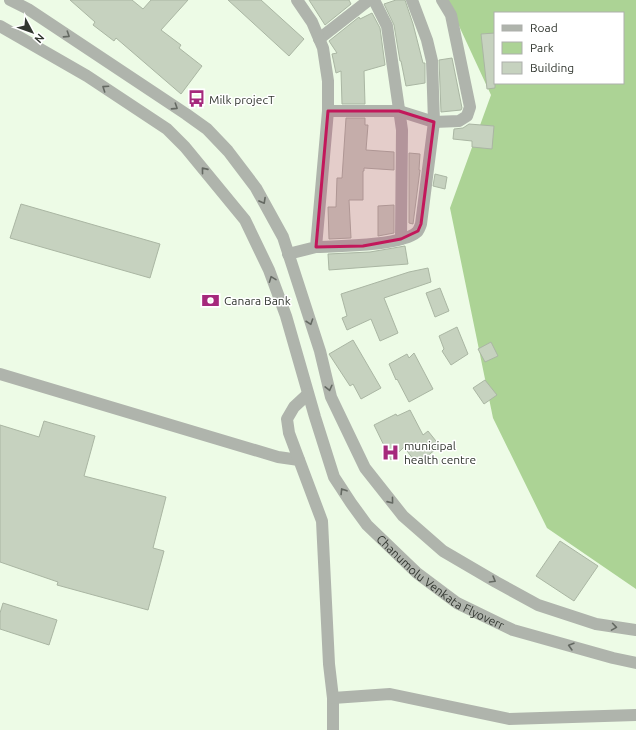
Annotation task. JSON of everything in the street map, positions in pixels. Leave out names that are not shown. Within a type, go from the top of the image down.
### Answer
[{"type":"street","points":[[10,0],[31,5],[207,129],[228,151],[256,188],[283,237],[320,350],[331,397],[365,468],[403,516],[443,551],[538,605],[596,624],[636,630]]},
{"type":"street","points":[[297,0],[312,22],[323,48],[328,81],[328,111],[316,247]]},
{"type":"street","points":[[319,39],[369,0]]},
{"type":"street","points":[[374,0],[387,26],[402,130],[401,239]]},
{"type":"street","points":[[288,254],[316,247],[363,246],[401,239],[418,231],[421,224],[434,122],[432,61],[427,40],[412,0]]},
{"type":"street","points":[[328,111],[399,112],[434,122],[459,121],[467,116],[470,107],[451,15],[442,0]]},
{"type":"street","name":"Chanumolu Venkata Flyoverr","points":[[0,26],[87,76],[167,130],[185,147],[245,220],[269,270],[286,316],[308,394],[334,477],[367,525],[417,573],[457,603],[512,630],[636,663]]},
{"type":"street","points":[[0,374],[278,456],[299,460]]},
{"type":"street","points":[[308,394],[294,406],[287,419],[288,433],[322,521],[329,664],[333,698],[333,730]]},
{"type":"street","points":[[333,698],[390,694],[509,719],[636,716]]},
{"type":"highlighted area","points":[[328,111],[399,111],[434,122],[421,224],[418,231],[401,239],[363,246],[316,247]]},
{"type":"green space","points":[[447,0],[636,0],[636,589],[547,528],[493,418],[450,208],[491,95]]},
{"type":"building","points":[[70,0],[132,0],[143,9],[151,0],[188,0],[161,30],[181,45],[179,48],[202,66],[181,94],[116,38],[114,41],[93,25],[95,22]]},
{"type":"building","points":[[228,0],[261,0],[304,39],[289,56]]},
{"type":"building","points":[[309,0],[349,0],[351,4],[325,25]]},
{"type":"building","points":[[396,0],[405,0],[423,63],[425,63],[425,83],[406,86],[394,25],[384,4]]},
{"type":"building","points":[[372,13],[380,28],[385,65],[364,71],[365,104],[342,104],[341,71],[336,73],[332,54],[337,53],[329,41],[359,17],[360,19]]},
{"type":"building","points":[[494,33],[495,88],[487,89],[481,34]]},
{"type":"building","points":[[452,58],[462,108],[461,110],[441,112],[439,60]]},
{"type":"building","points":[[346,118],[365,118],[365,125],[368,125],[366,150],[394,152],[394,170],[364,168],[363,200],[349,200],[351,238],[329,239],[328,207],[336,207],[337,178],[342,178]]},
{"type":"building","points":[[469,124],[494,126],[492,149],[472,147],[472,141],[453,139],[454,129],[463,128]]},
{"type":"building","points":[[409,153],[420,154],[420,170],[413,224],[409,223]]},
{"type":"building","points":[[435,174],[447,177],[445,189],[433,186]]},
{"type":"building","points":[[21,204],[160,244],[150,278],[10,238]]},
{"type":"building","points":[[394,205],[394,233],[378,236],[378,206]]},
{"type":"building","points":[[405,246],[408,264],[329,270],[328,254],[370,252]]},
{"type":"building","points":[[428,268],[431,282],[384,298],[398,333],[380,341],[371,319],[347,330],[342,318],[347,316],[341,294],[409,272]]},
{"type":"building","points":[[440,288],[449,311],[435,317],[426,293]]},
{"type":"building","points":[[457,327],[468,354],[451,365],[442,351],[444,349],[439,336]]},
{"type":"building","points":[[353,340],[381,388],[361,399],[353,384],[350,386],[329,354]]},
{"type":"building","points":[[491,342],[498,356],[485,362],[478,349]]},
{"type":"building","points":[[414,353],[433,389],[409,402],[397,379],[396,380],[389,364],[407,354],[409,358]]},
{"type":"building","points":[[485,380],[497,395],[484,404],[473,388]]},
{"type":"building","points":[[410,410],[423,435],[428,431],[440,446],[417,464],[404,447],[391,460],[374,425],[396,414],[397,416]]},
{"type":"building","points":[[44,421],[95,436],[84,476],[166,497],[153,548],[164,551],[148,610],[57,585],[58,582],[0,562],[0,425],[39,437]]},
{"type":"building","points":[[560,541],[598,566],[574,601],[536,576]]},
{"type":"building","points":[[3,603],[57,620],[49,645],[0,629],[0,613]]},
{"type":"place","name":"Milk projecT","points":[[196,99]]},
{"type":"place","name":"Canara Bank","points":[[211,300]]},
{"type":"place","name":"municipal health centre","points":[[391,452]]}]
